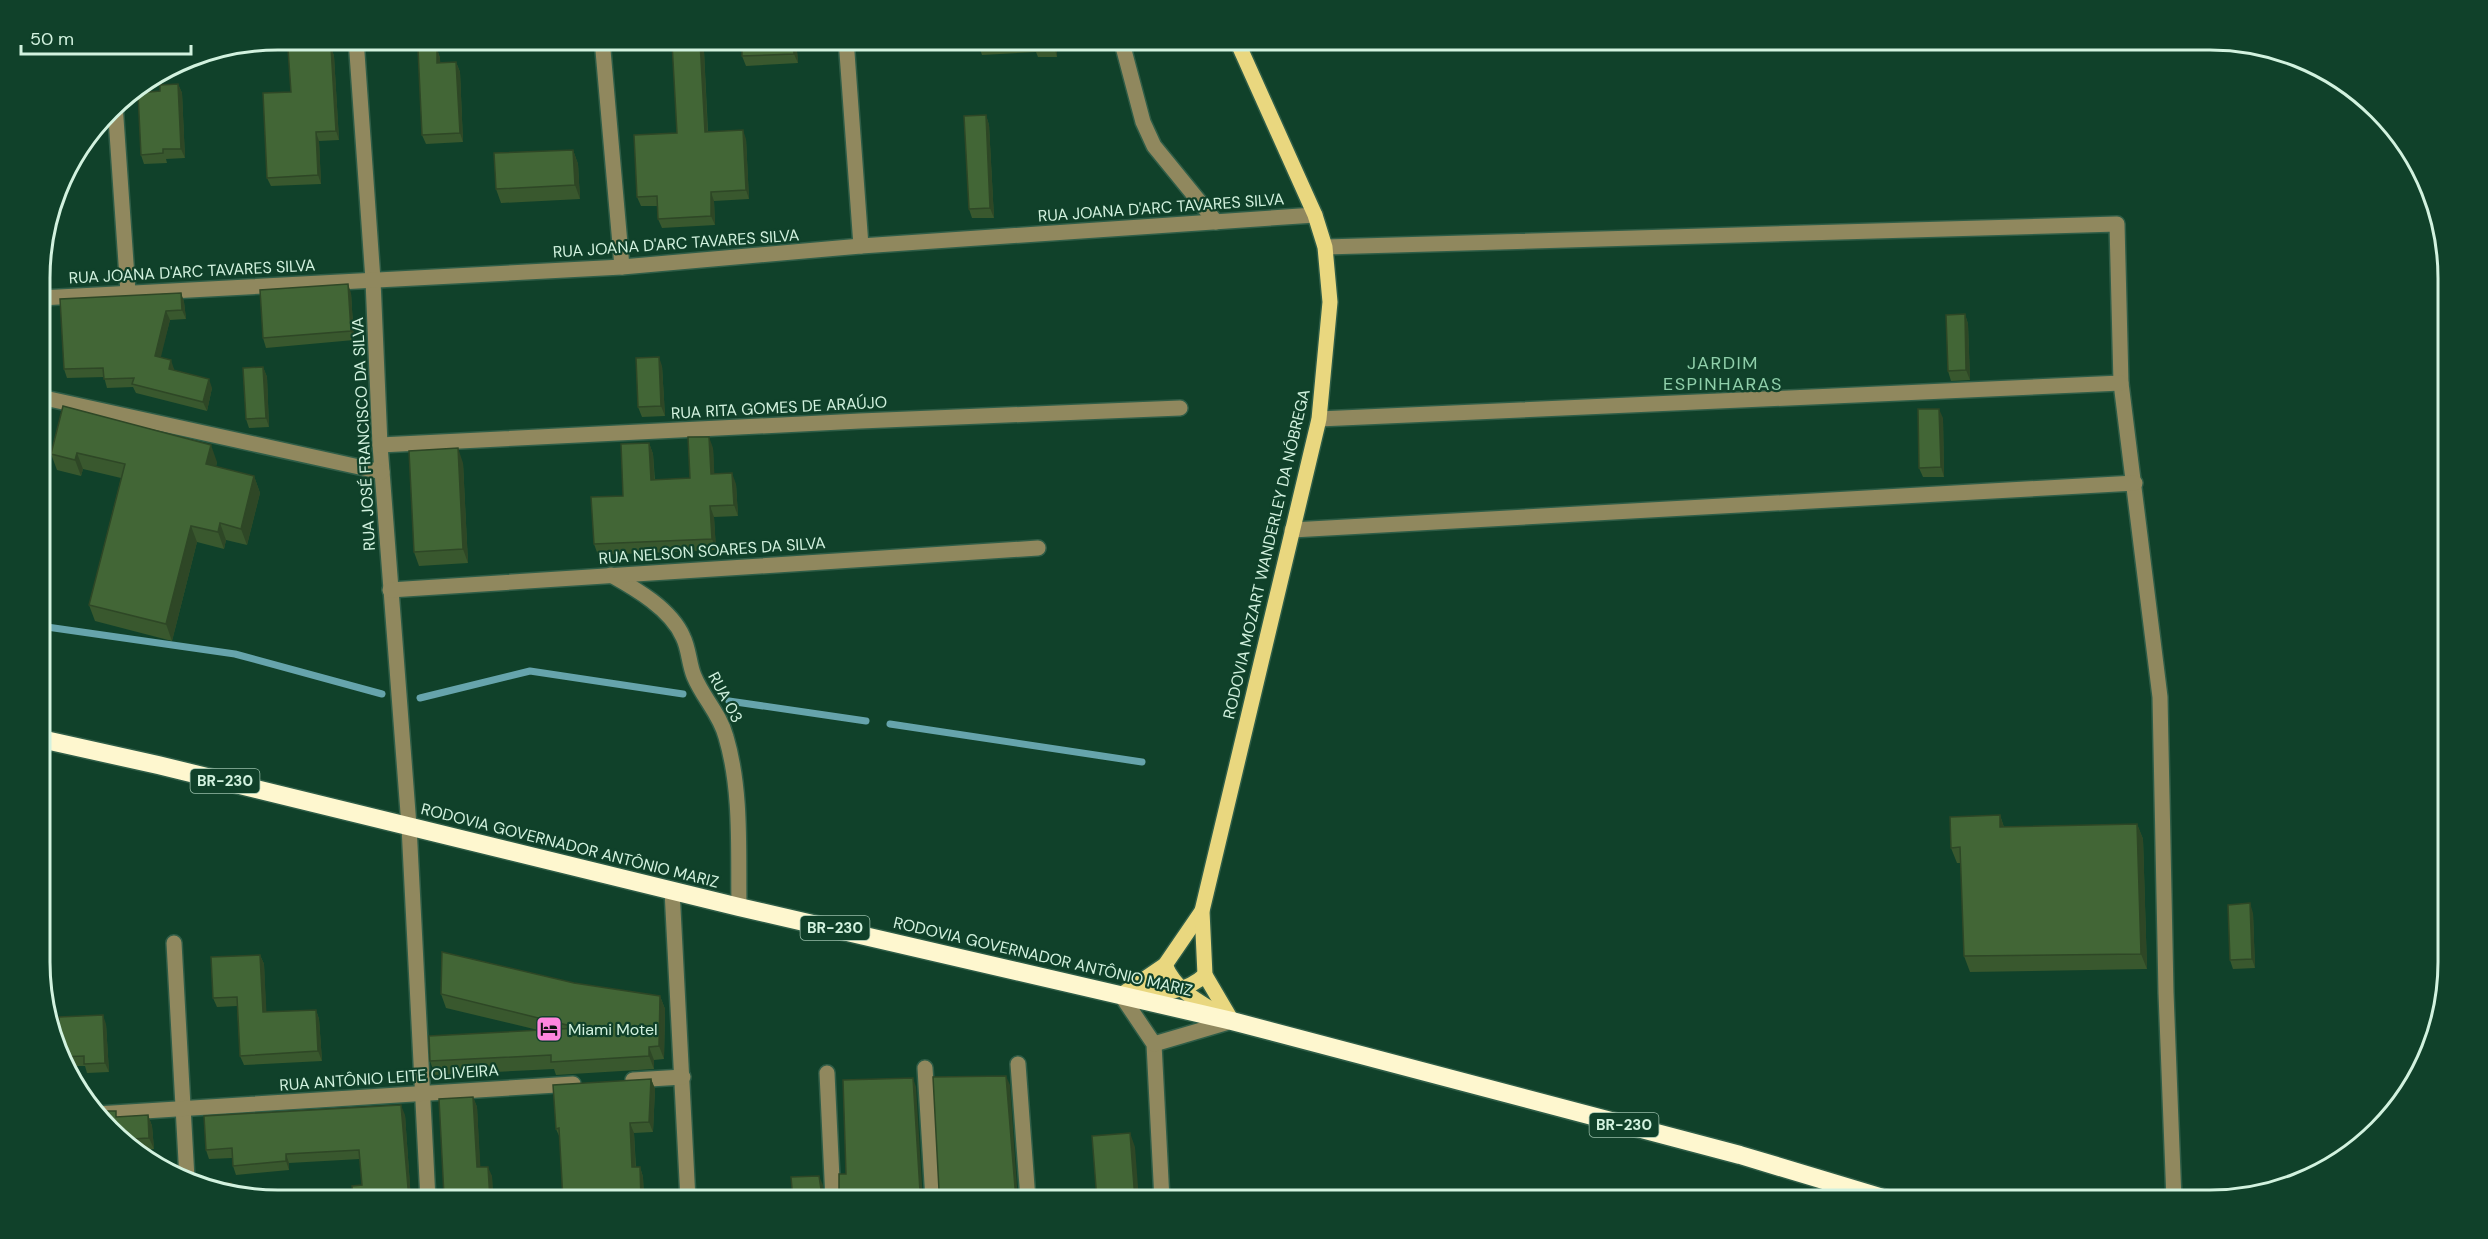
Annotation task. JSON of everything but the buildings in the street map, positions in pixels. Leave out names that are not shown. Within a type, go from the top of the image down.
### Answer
[{"type":"highway","name":"RODOVIA GOVERNADOR ANTÔNIO MARIZ","points":[[50,741],[158,765],[739,907],[1232,1021],[1740,1155],[1857,1190]]},
{"type":"main road","name":"RODOVIA MOZART WANDERLEY DA NÓBREGA","points":[[1232,1021],[1205,975],[1202,912],[1319,418],[1330,302],[1325,247],[1315,215],[1241,50]]},
{"type":"main road","name":"RODOVIA MOZART WANDERLEY DA NÓBREGA","points":[[1121,995],[1165,965],[1202,912]]},
{"type":"main road","points":[[1165,965],[1170,978],[1181,989],[1232,1021]]},
{"type":"main road","points":[[1121,995],[1169,993],[1195,984],[1205,975]]},
{"type":"street","name":"RUA JOSÉ FRANCISCO DA SILVA","points":[[357,50],[373,280],[380,445],[409,826],[427,1190]]},
{"type":"street","points":[[603,50],[622,267]]},
{"type":"street","points":[[847,50],[861,246]]},
{"type":"street","points":[[1123,50],[1143,122],[1154,146],[1216,222]]},
{"type":"street","points":[[116,116],[128,292]]},
{"type":"street","name":"RUA JOANA D'ARC TAVARES SILVA","points":[[50,297],[622,267],[861,246],[1315,215]]},
{"type":"street","points":[[1325,247],[2117,224],[2121,383],[2160,697],[2166,993],[2174,1190]]},
{"type":"street","points":[[1319,418],[2121,383]]},
{"type":"street","points":[[50,399],[382,472]]},
{"type":"street","name":"RUA RITA GOMES DE ARAÚJO","points":[[380,445],[1180,408]]},
{"type":"street","points":[[1292,530],[2135,483]]},
{"type":"street","name":"RUA NELSON SOARES DA SILVA","points":[[390,590],[1038,548]]},
{"type":"street","name":"RUA 03","points":[[611,575],[637,590],[678,626],[694,676],[717,714],[726,736],[736,797],[739,907]]},
{"type":"street","points":[[672,890],[688,1190]]},
{"type":"street","points":[[174,943],[186,1170]]},
{"type":"street","points":[[1121,995],[1154,1044],[1161,1190]]},
{"type":"street","points":[[1154,1044],[1232,1021]]},
{"type":"street","points":[[1018,1064],[1027,1190]]},
{"type":"street","points":[[925,1068],[932,1190]]},
{"type":"street","points":[[827,1072],[833,1190]]},
{"type":"street","points":[[623,1081],[683,1077]]},
{"type":"street","name":"RUA ANTÔNIO LEITE OLIVEIRA","points":[[107,1113],[588,1083]]},
{"type":"waterway","points":[[50,627],[235,654],[382,694]]},
{"type":"waterway","points":[[420,698],[530,671],[683,694]]},
{"type":"waterway","points":[[729,701],[866,721]]},
{"type":"waterway","points":[[890,724],[1142,762]]},
{"type":"place","name":"Miami Motel","points":[[549,1029]]},
{"type":"district","name":"JARDIM ESPINHARAS","points":[[1723,373]]}]
